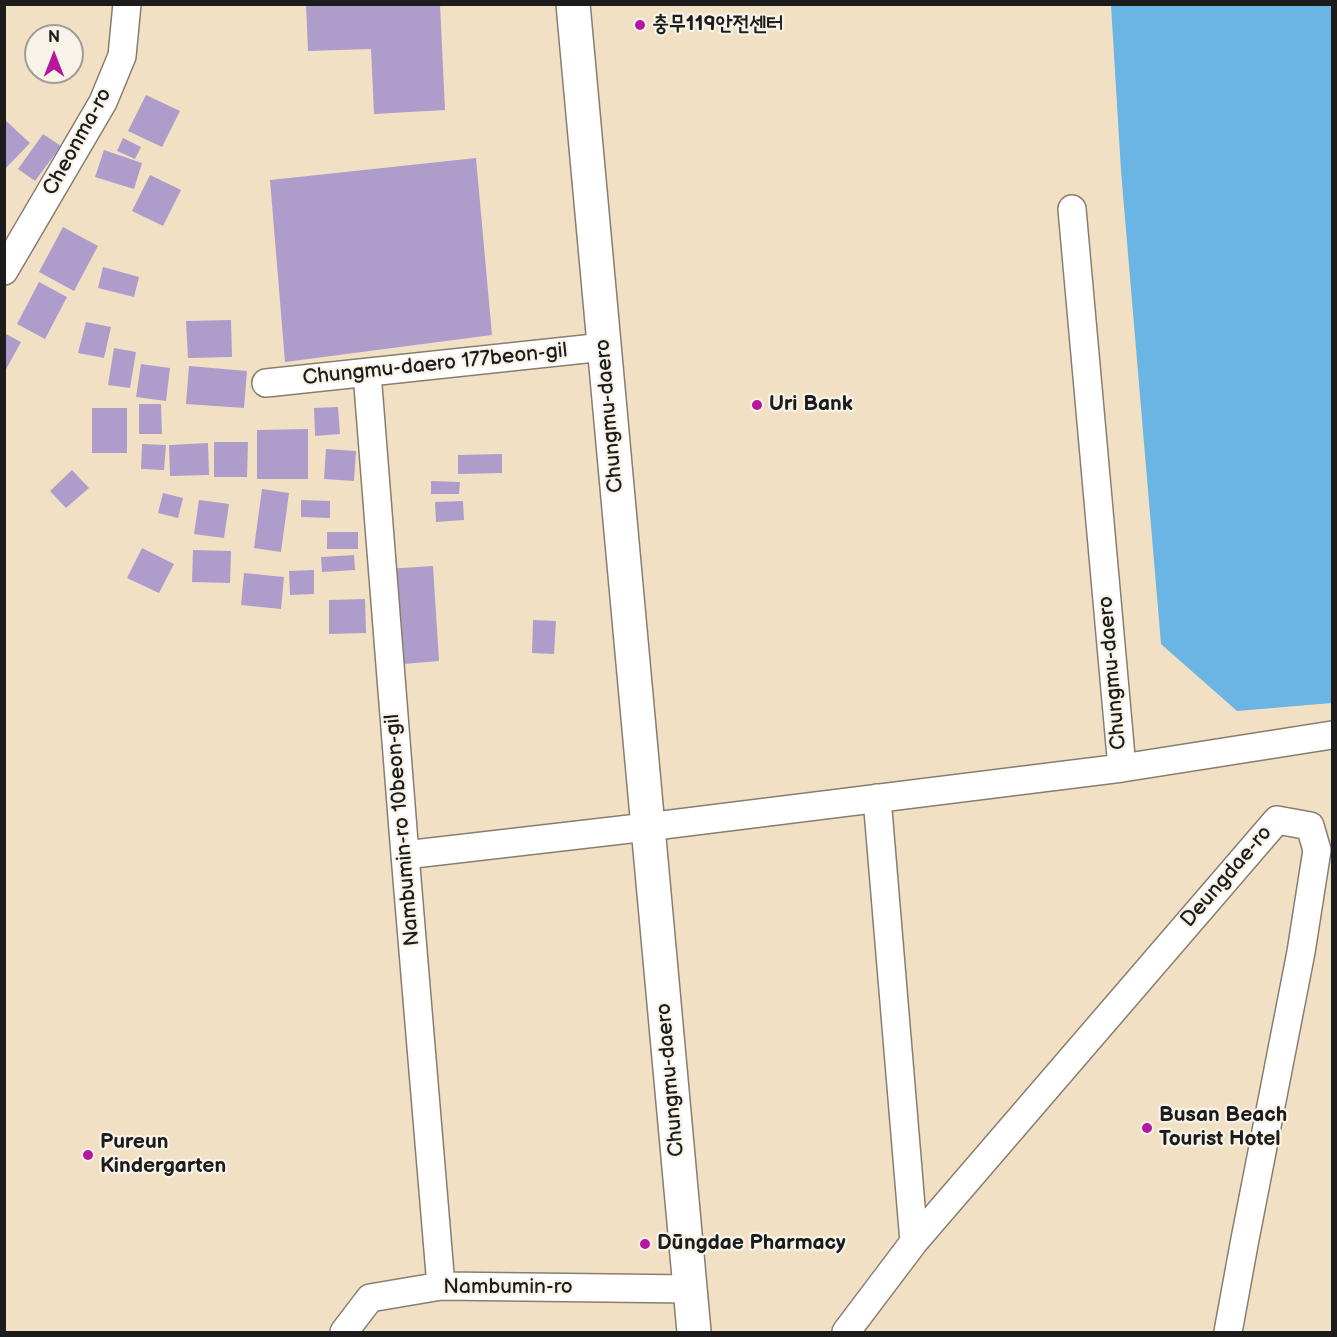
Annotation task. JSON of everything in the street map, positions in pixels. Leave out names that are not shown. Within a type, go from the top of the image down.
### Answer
[{"type":"main road","name":"Chungmu-daero","points":[[573,4],[694,1332]]},
{"type":"street","name":"Cheonma-ro","points":[[4,271],[103,102],[122,56],[127,4]]},
{"type":"street","name":"Chungmu-daero","points":[[405,855],[1122,768],[1072,209]]},
{"type":"street","name":"Chungmu-daero 177beon-gil","points":[[266,383],[604,347]]},
{"type":"street","name":"Nambumin-ro 10beon-gil","points":[[367,373],[441,1286]]},
{"type":"street","points":[[1122,768],[1332,735]]},
{"type":"street","points":[[877,798],[914,1242]]},
{"type":"street","name":"Deungdae-ro","points":[[846,1332],[914,1242],[1276,820],[1310,826],[1317,850],[1301,952],[1228,1332]]},
{"type":"street","name":"Nambumin-ro","points":[[344,1332],[370,1298],[441,1286],[690,1289]]},
{"type":"water","points":[[1111,5],[1332,5],[1332,703],[1237,711],[1161,644],[1121,171]]},
{"type":"building","points":[[306,4],[440,4],[445,110],[374,114],[371,49],[308,51]]},
{"type":"building","points":[[146,95],[180,111],[162,147],[128,131]]},
{"type":"building","points":[[4,119],[30,143],[4,170]]},
{"type":"building","points":[[43,134],[61,146],[35,181],[18,169]]},
{"type":"building","points":[[123,138],[141,147],[135,159],[117,151]]},
{"type":"building","points":[[104,150],[142,163],[134,189],[95,177]]},
{"type":"building","points":[[476,158],[492,335],[285,362],[270,180]]},
{"type":"building","points":[[150,175],[181,190],[163,226],[132,211]]},
{"type":"building","points":[[63,227],[98,246],[74,291],[39,272]]},
{"type":"building","points":[[103,267],[139,277],[134,297],[98,288]]},
{"type":"building","points":[[39,282],[67,297],[45,339],[17,324]]},
{"type":"building","points":[[231,320],[232,357],[188,358],[186,321]]},
{"type":"building","points":[[86,322],[111,327],[104,358],[78,353]]},
{"type":"building","points":[[4,333],[21,342],[4,373]]},
{"type":"building","points":[[114,348],[136,352],[130,388],[108,385]]},
{"type":"building","points":[[141,364],[170,368],[166,401],[136,397]]},
{"type":"building","points":[[189,366],[247,371],[244,408],[186,404]]},
{"type":"building","points":[[139,404],[161,404],[162,434],[139,434]]},
{"type":"building","points":[[338,407],[340,434],[315,436],[314,408]]},
{"type":"building","points":[[92,408],[127,408],[127,453],[92,453]]},
{"type":"building","points":[[308,429],[308,479],[257,479],[257,430]]},
{"type":"building","points":[[214,442],[248,442],[247,477],[214,477]]},
{"type":"building","points":[[208,443],[209,475],[170,476],[169,445]]},
{"type":"building","points":[[142,444],[166,445],[164,470],[141,469]]},
{"type":"building","points":[[326,449],[356,451],[354,481],[324,479]]},
{"type":"building","points":[[502,454],[502,473],[458,474],[458,455]]},
{"type":"building","points":[[72,470],[89,488],[66,508],[50,491]]},
{"type":"building","points":[[431,481],[460,482],[459,494],[431,494]]},
{"type":"building","points":[[262,489],[289,493],[281,552],[254,548]]},
{"type":"building","points":[[163,493],[183,498],[178,518],[158,513]]},
{"type":"building","points":[[199,500],[229,504],[224,538],[194,534]]},
{"type":"building","points":[[301,500],[330,501],[330,518],[301,517]]},
{"type":"building","points":[[463,501],[464,520],[436,522],[435,502]]},
{"type":"building","points":[[327,532],[358,532],[358,549],[327,549]]},
{"type":"building","points":[[142,548],[174,564],[159,593],[127,578]]},
{"type":"building","points":[[193,550],[231,551],[230,583],[192,582]]},
{"type":"building","points":[[354,555],[355,570],[322,572],[321,557]]},
{"type":"building","points":[[433,566],[439,661],[392,665],[386,569]]},
{"type":"building","points":[[314,570],[314,594],[290,595],[289,571]]},
{"type":"building","points":[[244,573],[284,577],[281,609],[241,605]]},
{"type":"building","points":[[365,599],[366,633],[329,634],[329,600]]},
{"type":"building","points":[[533,620],[556,621],[554,654],[532,653]]},
{"type":"place","name":"충무119안전센터","points":[[640,25]]},
{"type":"place","name":"Uri Bank","points":[[757,405]]},
{"type":"place","name":"Busan Beach Tourist Hotel","points":[[1147,1128]]},
{"type":"place","name":"Pureun Kindergarten","points":[[88,1155]]},
{"type":"place","name":"Dūngdae Pharmacy","points":[[645,1244]]}]
